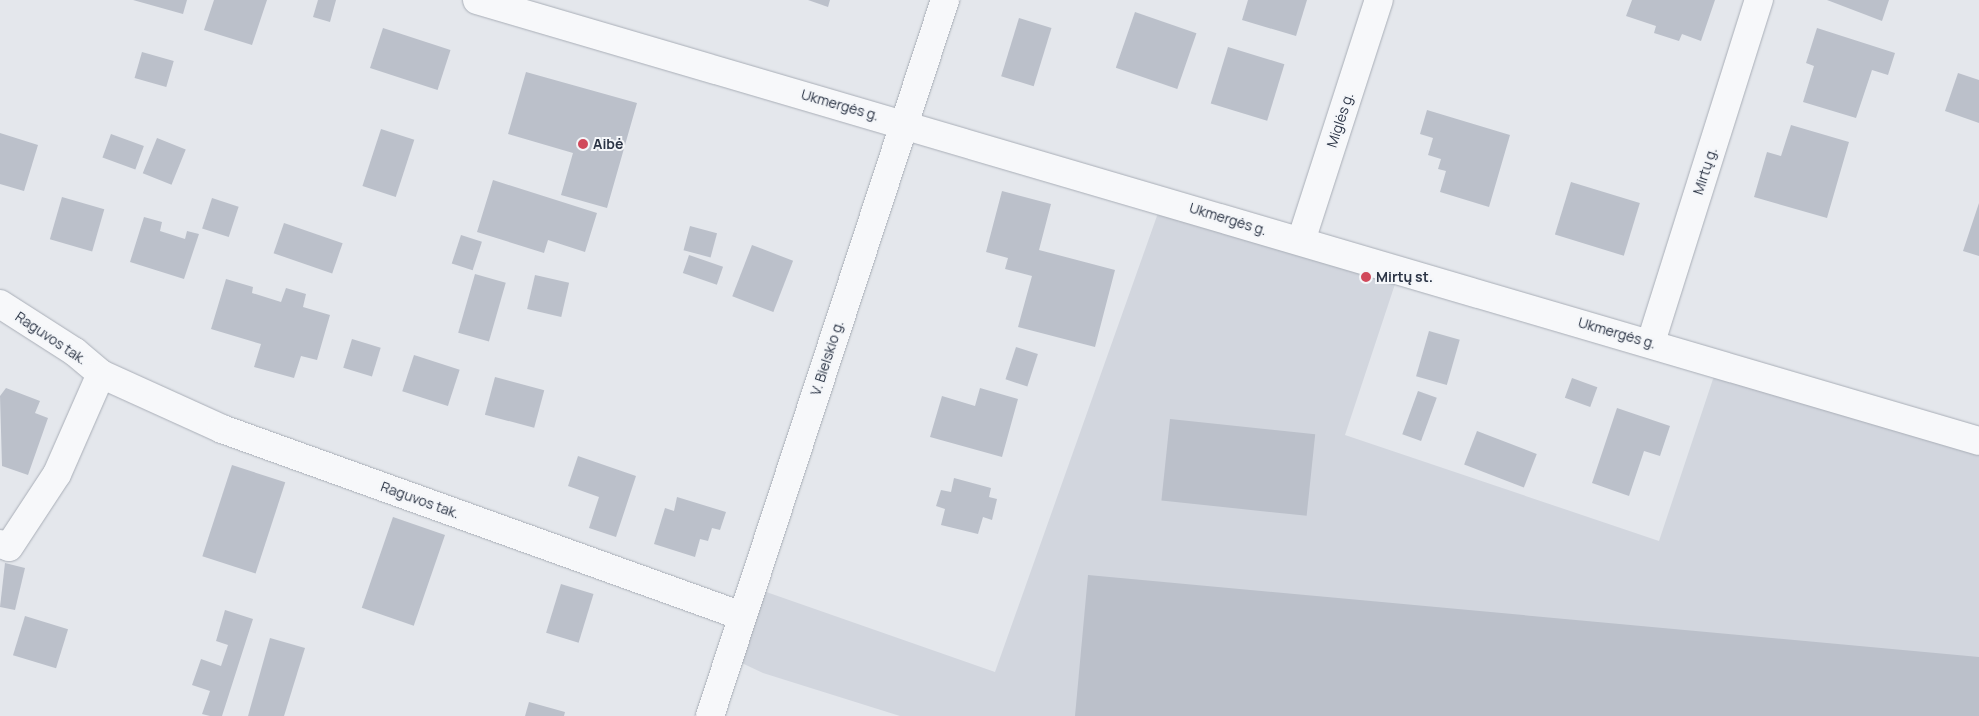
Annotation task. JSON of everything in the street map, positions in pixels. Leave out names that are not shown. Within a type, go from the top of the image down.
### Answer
[{"type":"street","name":"Ukmergės g.","points":[[477,0],[1650,342],[1979,441]]},
{"type":"street","name":"V. Bielskio g.","points":[[710,716],[945,0]]},
{"type":"street","name":"Miglės g.","points":[[1301,241],[1379,0]]},
{"type":"street","name":"Mirtų g.","points":[[1650,342],[1759,0]]},
{"type":"street","name":"Raguvos tak.","points":[[0,304],[75,352],[101,374],[222,429],[742,616]]},
{"type":"street","name":"Raguvos tak.","points":[[0,544],[9,547],[58,474],[101,374]]},
{"type":"shaded area","points":[[1163,199],[1400,269],[1345,435],[1659,541],[1719,361],[1979,440],[1979,716],[900,716],[763,673],[729,657],[752,587],[995,672]]},
{"type":"building","points":[[133,0],[187,0],[183,14]]},
{"type":"building","points":[[214,0],[267,0],[252,45],[204,30]]},
{"type":"building","points":[[318,0],[336,0],[330,22],[313,17]]},
{"type":"building","points":[[808,0],[830,0],[828,7]]},
{"type":"building","points":[[1248,0],[1307,0],[1296,36],[1242,20]]},
{"type":"building","points":[[1632,0],[1715,0],[1701,41],[1682,34],[1679,41],[1654,33],[1656,26],[1626,16]]},
{"type":"building","points":[[1827,0],[1889,0],[1882,21]]},
{"type":"building","points":[[1135,12],[1196,33],[1177,89],[1116,68]]},
{"type":"building","points":[[1019,18],[1052,28],[1034,86],[1001,76]]},
{"type":"building","points":[[383,28],[451,50],[438,90],[370,68]]},
{"type":"building","points":[[1817,28],[1895,53],[1888,75],[1872,70],[1856,118],[1803,102],[1814,66],[1806,63]]},
{"type":"building","points":[[1228,47],[1284,64],[1267,121],[1211,103]]},
{"type":"building","points":[[142,52],[174,61],[166,87],[135,78]]},
{"type":"building","name":"Aibė","points":[[526,72],[637,103],[607,208],[561,195],[573,153],[508,134]]},
{"type":"building","points":[[1958,73],[1979,80],[1979,123],[1945,111]]},
{"type":"building","points":[[1427,110],[1510,135],[1489,207],[1440,192],[1446,171],[1438,169],[1441,159],[1428,155],[1433,138],[1420,134]]},
{"type":"building","points":[[1791,125],[1849,142],[1827,218],[1754,197],[1767,152],[1781,156]]},
{"type":"building","points":[[381,129],[414,140],[396,197],[362,186]]},
{"type":"building","points":[[0,133],[38,145],[24,191],[0,184]]},
{"type":"building","points":[[111,134],[144,146],[135,169],[102,157]]},
{"type":"building","points":[[157,138],[186,150],[172,185],[143,173]]},
{"type":"building","points":[[493,180],[597,213],[585,252],[548,240],[544,253],[477,232]]},
{"type":"building","points":[[1571,182],[1640,203],[1624,256],[1555,235]]},
{"type":"building","points":[[1002,191],[1051,204],[1039,250],[1115,270],[1095,347],[1018,327],[1032,276],[1005,269],[1008,258],[986,252]]},
{"type":"building","points":[[62,197],[104,209],[92,251],[50,239]]},
{"type":"building","points":[[212,198],[239,207],[229,237],[202,228]]},
{"type":"building","points":[[1979,203],[1979,256],[1963,251]]},
{"type":"building","points":[[144,217],[162,222],[160,231],[185,239],[187,231],[199,234],[184,279],[130,262]]},
{"type":"building","points":[[284,223],[343,243],[332,273],[274,253]]},
{"type":"building","points":[[690,226],[717,233],[711,257],[684,250]]},
{"type":"building","points":[[461,235],[482,242],[473,270],[452,264]]},
{"type":"building","points":[[752,245],[793,261],[773,312],[732,296]]},
{"type":"building","points":[[689,255],[723,267],[717,285],[683,273]]},
{"type":"building","points":[[475,274],[506,283],[489,341],[458,333]]},
{"type":"building","points":[[535,275],[569,283],[561,317],[527,309]]},
{"type":"building","points":[[226,279],[253,287],[252,293],[281,302],[286,288],[306,294],[303,307],[330,315],[317,360],[301,356],[294,378],[254,367],[261,344],[211,329]]},
{"type":"building","points":[[1429,331],[1460,340],[1447,385],[1416,376]]},
{"type":"building","points":[[352,339],[381,348],[372,376],[343,368]]},
{"type":"building","points":[[1016,347],[1038,354],[1027,386],[1005,379]]},
{"type":"building","points":[[414,355],[460,370],[448,406],[402,391]]},
{"type":"building","points":[[495,377],[544,390],[534,428],[485,415]]},
{"type":"building","points":[[1572,378],[1597,387],[1590,407],[1565,398]]},
{"type":"building","points":[[6,388],[40,401],[35,413],[48,418],[28,475],[2,466],[0,396]]},
{"type":"building","points":[[980,388],[1018,399],[1002,457],[930,437],[942,396],[975,406]]},
{"type":"building","points":[[1418,391],[1437,398],[1421,441],[1402,434]]},
{"type":"building","points":[[1617,408],[1670,426],[1660,456],[1644,451],[1629,496],[1592,483]]},
{"type":"building","points":[[1170,419],[1315,434],[1307,516],[1161,501]]},
{"type":"building","points":[[1477,431],[1537,454],[1524,488],[1464,465]]},
{"type":"building","points":[[578,456],[636,476],[616,537],[589,528],[599,497],[568,486]]},
{"type":"building","points":[[232,465],[285,482],[256,574],[202,556]]},
{"type":"building","points":[[954,478],[991,488],[989,497],[997,499],[992,520],[983,517],[978,534],[941,525],[945,509],[936,506],[941,490],[951,492]]},
{"type":"building","points":[[677,497],[726,512],[720,530],[712,528],[708,541],[700,539],[695,557],[654,544],[665,508],[674,511]]},
{"type":"building","points":[[393,517],[445,535],[414,626],[362,608]]},
{"type":"building","points":[[5,563],[25,568],[15,610],[0,607]]},
{"type":"building","points":[[1088,575],[1979,657],[1979,716],[1075,716]]},
{"type":"building","points":[[561,584],[594,594],[579,643],[546,633]]},
{"type":"building","points":[[225,610],[253,619],[222,716],[210,716],[202,714],[210,691],[192,685],[201,659],[221,666],[228,645],[216,641]]},
{"type":"building","points":[[25,616],[68,629],[56,668],[13,655]]},
{"type":"building","points":[[270,638],[305,648],[284,716],[248,716]]},
{"type":"building","points":[[529,702],[565,712],[564,716],[525,716]]},
{"type":"place","name":"Aibė","points":[[583,144]]},
{"type":"place","name":"Mirtų st.","points":[[1366,277]]}]
